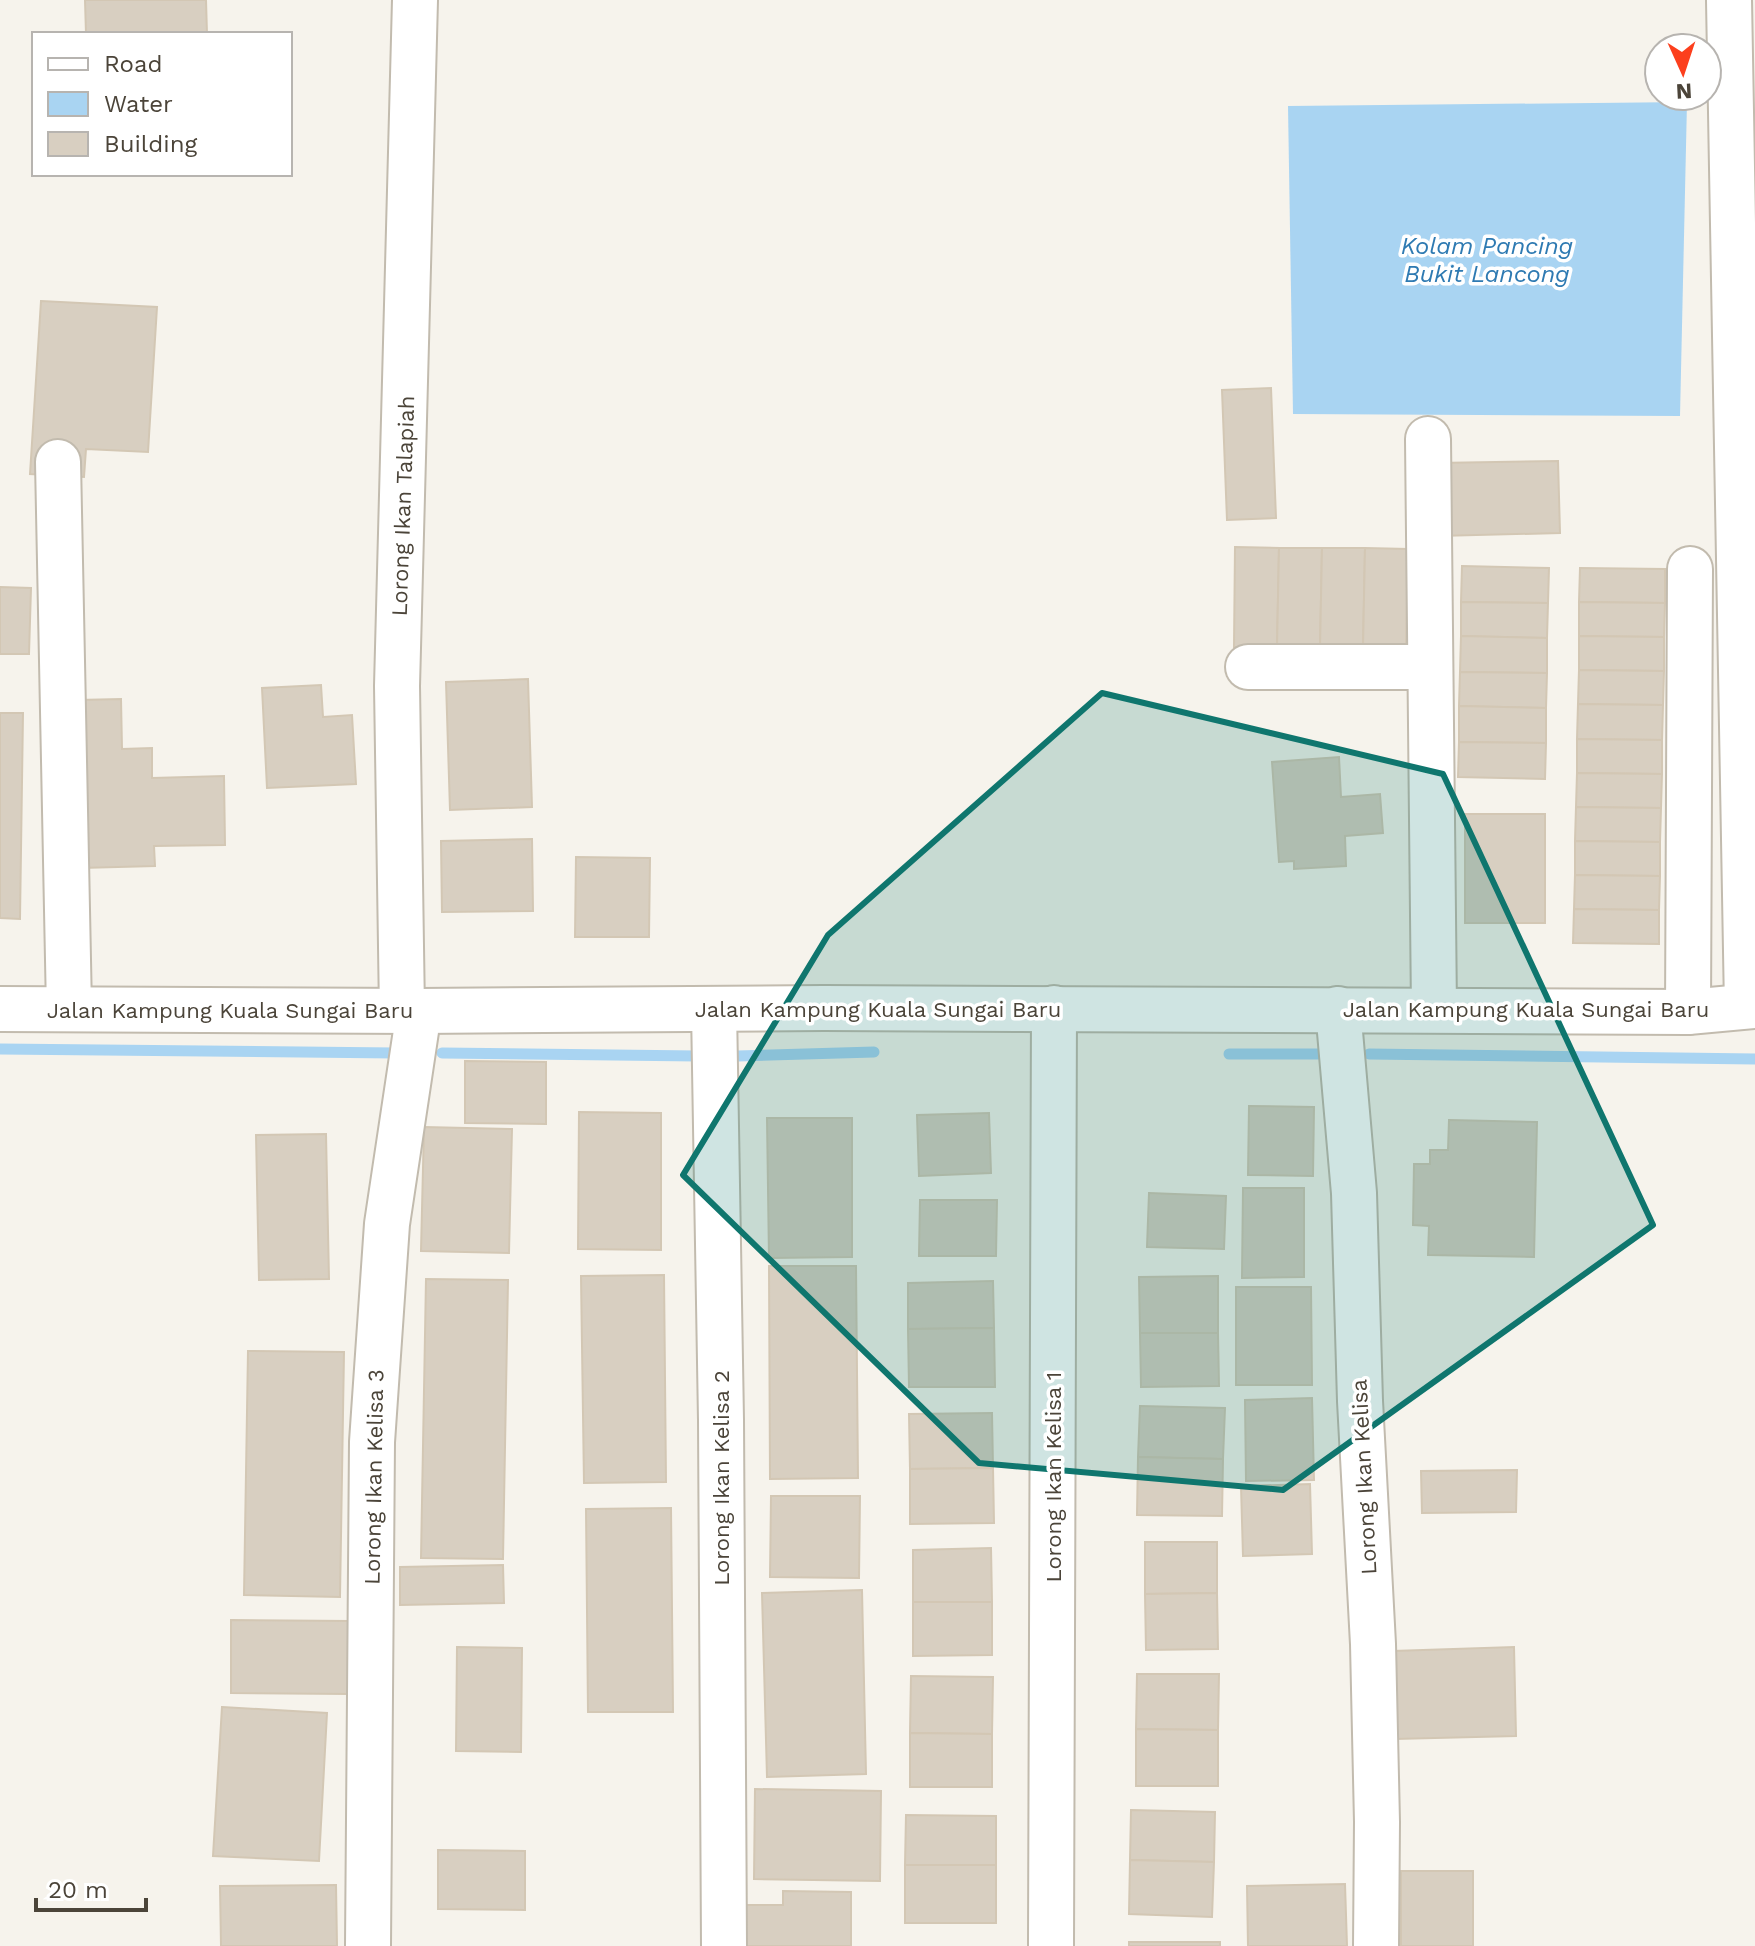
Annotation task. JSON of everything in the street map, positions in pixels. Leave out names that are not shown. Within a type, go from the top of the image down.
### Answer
[{"type":"street","name":"Lorong Ikan Talapiah","points":[[410,1011],[397,686],[415,0]]},
{"type":"street","points":[[1729,0],[1751,1006]]},
{"type":"street","points":[[1428,439],[1434,1010]]},
{"type":"street","points":[[58,462],[69,1009]]},
{"type":"street","points":[[1688,1012],[1690,569]]},
{"type":"street","points":[[1248,667],[1430,667]]},
{"type":"street","name":"Jalan Kampung Kuala Sungai Baru","points":[[0,1009],[1054,1008],[1688,1012],[1751,1006]]},
{"type":"street","name":"Lorong Ikan Kelisa 1","points":[[1051,1946],[1054,1008]]},
{"type":"street","name":"Lorong Ikan Kelisa 2","points":[[714,1009],[721,1420],[724,1946]]},
{"type":"street","name":"Lorong Ikan Kelisa","points":[[1338,1009],[1354,1193],[1360,1401],[1373,1644],[1376,1946]]},
{"type":"street","name":"Lorong Ikan Kelisa 3","points":[[368,1946],[370,1532],[374,1398],[387,1224],[410,1011]]},
{"type":"highlighted area","points":[[1102,693],[1443,774],[1653,1225],[1283,1490],[979,1463],[683,1175],[828,935]]},
{"type":"water","name":"Kolam Pancing Bukit Lancong","points":[[1643,102],[1643,112],[1687,112],[1680,416],[1293,414],[1288,106]]},
{"type":"building","points":[[85,0],[206,0],[207,32],[86,32]]},
{"type":"building","points":[[41,301],[157,307],[148,452],[86,449],[84,477],[30,474]]},
{"type":"building","points":[[1271,388],[1276,518],[1227,520],[1222,390]]},
{"type":"building","points":[[1558,461],[1560,533],[1438,536],[1436,463]]},
{"type":"building","points":[[1235,547],[1279,548],[1277,647],[1234,647]]},
{"type":"building","points":[[1279,548],[1322,548],[1320,648],[1277,647]]},
{"type":"building","points":[[1322,548],[1365,548],[1363,648],[1320,648]]},
{"type":"building","points":[[1365,548],[1408,549],[1406,649],[1363,648]]},
{"type":"building","points":[[1462,566],[1549,568],[1548,603],[1461,602]]},
{"type":"building","points":[[1580,568],[1665,569],[1665,603],[1579,602]]},
{"type":"building","points":[[0,587],[31,588],[29,654],[0,654]]},
{"type":"building","points":[[1461,602],[1548,603],[1547,638],[1461,636]]},
{"type":"building","points":[[1579,602],[1665,603],[1664,637],[1579,636]]},
{"type":"building","points":[[1461,636],[1547,638],[1547,673],[1460,672]]},
{"type":"building","points":[[1579,636],[1664,637],[1664,671],[1579,670]]},
{"type":"building","points":[[1579,670],[1664,671],[1663,705],[1578,704]]},
{"type":"building","points":[[1460,672],[1547,673],[1546,708],[1459,706]]},
{"type":"building","points":[[528,679],[532,807],[450,810],[446,682]]},
{"type":"building","points":[[321,685],[323,717],[352,715],[356,784],[267,788],[262,688]]},
{"type":"building","points":[[121,699],[122,749],[152,748],[152,778],[224,776],[225,845],[154,846],[155,866],[81,868],[78,700]]},
{"type":"building","points":[[1578,704],[1663,705],[1662,740],[1577,739]]},
{"type":"building","points":[[1459,706],[1546,708],[1546,743],[1459,742]]},
{"type":"building","points":[[0,713],[23,713],[20,919],[0,918]]},
{"type":"building","points":[[1577,739],[1662,740],[1662,774],[1577,773]]},
{"type":"building","points":[[1459,742],[1546,743],[1545,779],[1458,777]]},
{"type":"building","points":[[1339,757],[1341,797],[1380,794],[1383,833],[1345,836],[1346,866],[1294,869],[1294,861],[1279,862],[1272,762]]},
{"type":"building","points":[[1577,773],[1662,774],[1661,808],[1576,807]]},
{"type":"building","points":[[1576,807],[1661,808],[1660,842],[1575,841]]},
{"type":"building","points":[[1465,814],[1545,814],[1545,923],[1465,923]]},
{"type":"building","points":[[532,839],[533,911],[442,912],[441,841]]},
{"type":"building","points":[[1575,841],[1660,842],[1660,876],[1575,875]]},
{"type":"building","points":[[576,857],[650,858],[649,937],[575,937]]},
{"type":"building","points":[[1575,875],[1660,876],[1659,910],[1574,909]]},
{"type":"building","points":[[1574,909],[1659,910],[1659,944],[1573,943]]},
{"type":"building","points":[[465,1061],[546,1062],[546,1124],[465,1123]]},
{"type":"building","points":[[1249,1106],[1314,1107],[1313,1176],[1248,1175]]},
{"type":"building","points":[[579,1112],[661,1113],[661,1250],[578,1249]]},
{"type":"building","points":[[989,1113],[991,1173],[919,1176],[917,1115]]},
{"type":"building","points":[[767,1118],[852,1118],[852,1257],[769,1258]]},
{"type":"building","points":[[1449,1120],[1537,1122],[1534,1257],[1428,1255],[1429,1226],[1413,1225],[1414,1164],[1430,1164],[1430,1150],[1448,1150]]},
{"type":"building","points":[[424,1127],[512,1129],[509,1253],[421,1251]]},
{"type":"building","points":[[326,1134],[329,1279],[259,1280],[256,1135]]},
{"type":"building","points":[[1243,1188],[1304,1188],[1304,1277],[1242,1278]]},
{"type":"building","points":[[1149,1193],[1226,1196],[1224,1249],[1147,1247]]},
{"type":"building","points":[[920,1200],[997,1200],[996,1256],[919,1256]]},
{"type":"building","points":[[769,1266],[856,1266],[858,1478],[770,1479]]},
{"type":"building","points":[[664,1275],[666,1482],[584,1483],[581,1276]]},
{"type":"building","points":[[1218,1276],[1218,1333],[1140,1333],[1139,1277]]},
{"type":"building","points":[[426,1279],[508,1280],[503,1559],[421,1558]]},
{"type":"building","points":[[993,1281],[994,1328],[908,1329],[908,1283]]},
{"type":"building","points":[[1236,1287],[1311,1287],[1312,1385],[1236,1385]]},
{"type":"building","points":[[994,1328],[995,1387],[909,1387],[908,1329]]},
{"type":"building","points":[[1140,1333],[1218,1333],[1219,1386],[1141,1387]]},
{"type":"building","points":[[248,1351],[344,1352],[340,1597],[244,1595]]},
{"type":"building","points":[[1312,1398],[1314,1480],[1246,1481],[1245,1400]]},
{"type":"building","points":[[1140,1406],[1225,1408],[1223,1459],[1138,1457]]},
{"type":"building","points":[[992,1413],[993,1468],[910,1469],[909,1414]]},
{"type":"building","points":[[1138,1457],[1223,1459],[1222,1516],[1137,1515]]},
{"type":"building","points":[[993,1468],[994,1523],[910,1524],[910,1469]]},
{"type":"building","points":[[1517,1470],[1516,1512],[1422,1513],[1421,1471]]},
{"type":"building","points":[[1310,1484],[1312,1554],[1243,1556],[1241,1486]]},
{"type":"building","points":[[771,1496],[860,1496],[859,1578],[770,1577]]},
{"type":"building","points":[[671,1508],[673,1712],[588,1712],[586,1509]]},
{"type":"building","points":[[1145,1542],[1217,1542],[1217,1593],[1145,1594]]},
{"type":"building","points":[[991,1548],[992,1602],[913,1602],[913,1550]]},
{"type":"building","points":[[503,1565],[504,1603],[400,1605],[400,1567]]},
{"type":"building","points":[[862,1590],[866,1774],[767,1777],[762,1593]]},
{"type":"building","points":[[1217,1593],[1218,1649],[1146,1650],[1145,1594]]},
{"type":"building","points":[[913,1602],[992,1602],[992,1655],[913,1656]]},
{"type":"building","points":[[231,1620],[349,1621],[349,1694],[231,1693]]},
{"type":"building","points":[[457,1647],[522,1648],[521,1752],[456,1751]]},
{"type":"building","points":[[1514,1647],[1516,1736],[1395,1739],[1393,1651]]},
{"type":"building","points":[[1137,1674],[1219,1674],[1218,1730],[1136,1729]]},
{"type":"building","points":[[911,1676],[993,1677],[992,1734],[910,1733]]},
{"type":"building","points":[[222,1707],[327,1713],[319,1861],[213,1856]]},
{"type":"building","points":[[1136,1729],[1218,1730],[1218,1786],[1136,1786]]},
{"type":"building","points":[[910,1733],[992,1734],[992,1787],[910,1787]]},
{"type":"building","points":[[755,1789],[881,1791],[880,1881],[754,1879]]},
{"type":"building","points":[[1131,1810],[1215,1812],[1214,1862],[1130,1860]]},
{"type":"building","points":[[906,1815],[996,1816],[996,1865],[905,1865]]},
{"type":"building","points":[[438,1850],[525,1851],[525,1910],[438,1909]]},
{"type":"building","points":[[1130,1860],[1214,1862],[1212,1917],[1129,1914]]},
{"type":"building","points":[[905,1865],[996,1865],[996,1923],[905,1923]]},
{"type":"building","points":[[1401,1871],[1473,1871],[1473,1946],[1401,1946]]},
{"type":"building","points":[[1345,1884],[1347,1946],[1248,1946],[1247,1886]]},
{"type":"building","points":[[336,1885],[337,1946],[221,1946],[220,1886]]},
{"type":"building","points":[[783,1891],[851,1892],[851,1946],[743,1946],[743,1905],[783,1905]]},
{"type":"building","points":[[1129,1942],[1220,1942],[1220,1946],[1129,1946]]},
{"type":"waterway","points":[[0,1049],[395,1053]]},
{"type":"waterway","points":[[738,1056],[874,1052]]},
{"type":"waterway","points":[[442,1053],[697,1056]]},
{"type":"waterway","points":[[1229,1054],[1332,1054]]},
{"type":"waterway","points":[[1369,1054],[1755,1059]]}]
